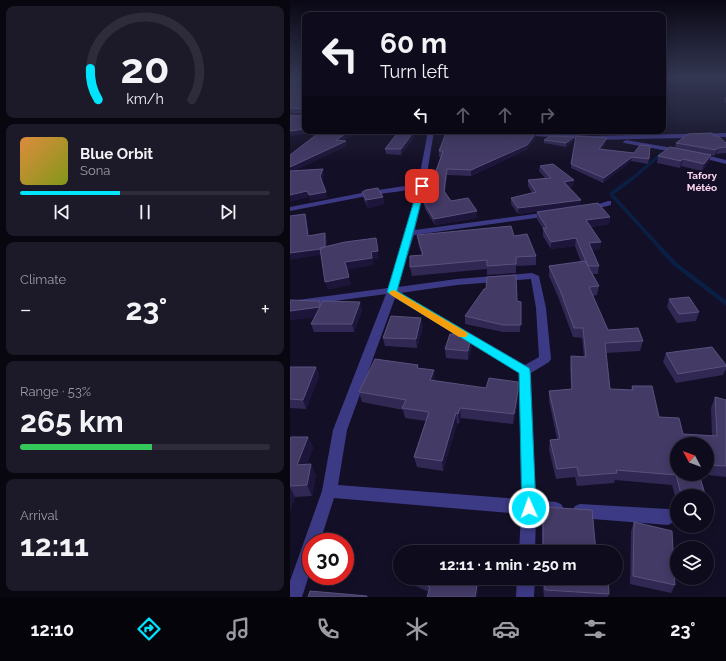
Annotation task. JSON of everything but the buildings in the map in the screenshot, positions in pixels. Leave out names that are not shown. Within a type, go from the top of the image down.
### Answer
[{"type":"street","points":[[314,533],[329,491],[340,430],[392,292],[410,233],[422,186],[431,134]]},
{"type":"street","points":[[517,134],[592,138],[631,142],[726,162]]},
{"type":"street","points":[[592,138],[726,135]]},
{"type":"street","points":[[290,209],[372,193],[422,186]]},
{"type":"street","points":[[578,210],[593,208],[608,203]]},
{"type":"street","points":[[410,233],[562,212]]},
{"type":"street","points":[[290,304],[392,292],[457,282],[532,276],[536,278],[543,321],[545,359],[525,371]]},
{"type":"street","points":[[392,292],[525,371]]},
{"type":"street","points":[[525,371],[529,508],[527,545]]},
{"type":"street","points":[[329,491],[529,508],[668,517]]},
{"type":"street","points":[[293,597],[302,570]]},
{"type":"street","points":[[525,597],[526,585]]},
{"type":"waterway","points":[[632,179],[662,153]]},
{"type":"waterway","points":[[633,178],[611,194],[662,250]]},
{"type":"waterway","points":[[661,249],[675,264],[726,303]]},
{"type":"slow traffic","points":[[394,293],[463,334]]},
{"type":"district","name":"Tafory Météo","points":[[702,180]]},
{"type":"route","points":[[422,186],[410,233],[392,292],[525,371],[529,508]]}]
